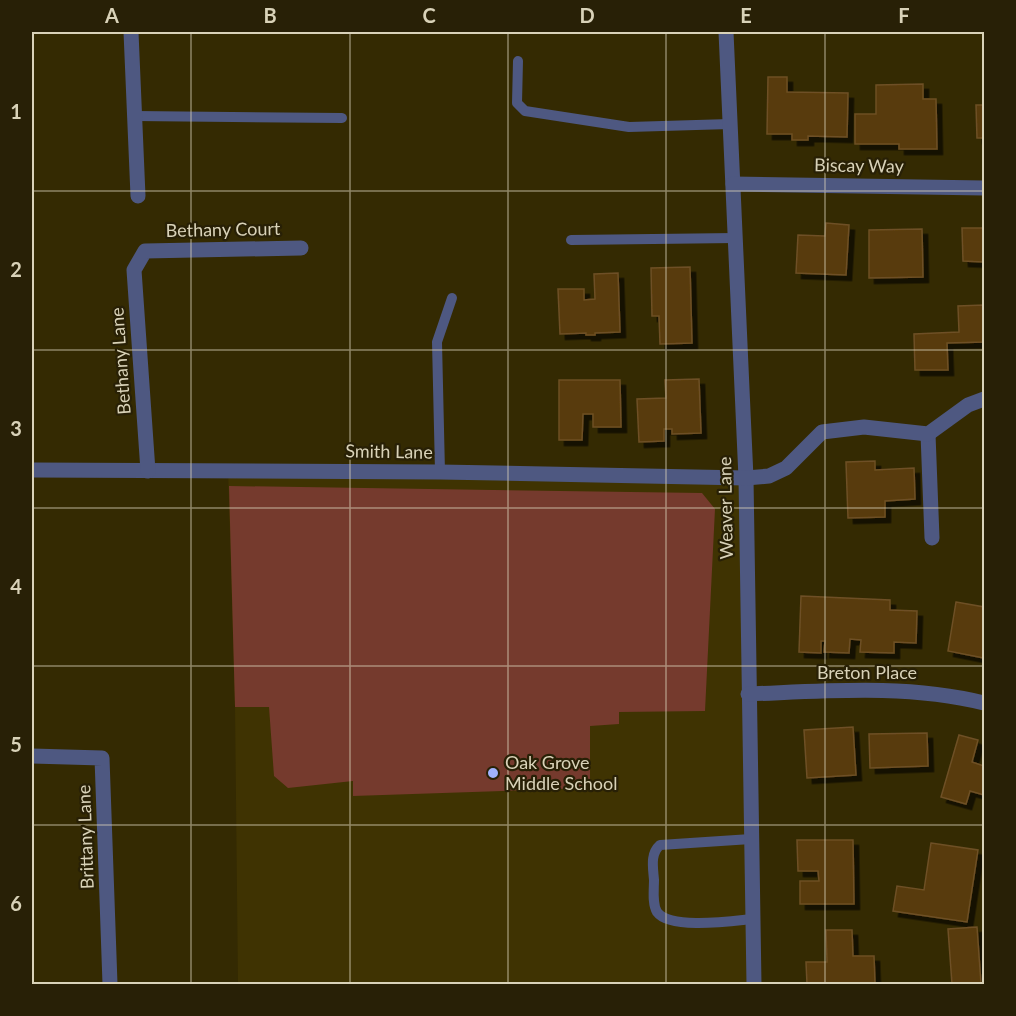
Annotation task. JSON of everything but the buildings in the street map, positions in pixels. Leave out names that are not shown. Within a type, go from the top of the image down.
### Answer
[{"type":"street","points":[[131,32],[138,196]]},
{"type":"street","name":"Weaver Lane","points":[[726,32],[746,478],[754,984]]},
{"type":"street","name":"Biscay Way","points":[[733,184],[984,188]]},
{"type":"street","name":"Bethany Court","points":[[145,251],[301,248]]},
{"type":"street","name":"Bethany Lane","points":[[145,251],[134,270],[148,471]]},
{"type":"street","points":[[932,538],[928,434],[968,405],[984,399]]},
{"type":"street","name":"Smith Lane","points":[[32,470],[440,472],[746,478],[770,476],[786,468],[822,432],[864,427],[928,434]]},
{"type":"street","name":"Breton Place","points":[[748,694],[893,689],[952,695],[984,703]]},
{"type":"street","name":"Brittany Lane","points":[[32,756],[102,758],[110,984]]},
{"type":"lane","points":[[518,61],[517,104],[525,111],[628,127],[730,124]]},
{"type":"lane","points":[[135,116],[342,118]]},
{"type":"lane","points":[[571,240],[735,238]]},
{"type":"lane","points":[[440,472],[437,342],[452,298]]},
{"type":"lane","points":[[751,839],[660,845],[653,858],[655,902],[657,911],[662,916],[674,921],[692,923],[752,919]]},
{"type":"shaded area","name":"Oak Grove Middle School","points":[[228,469],[746,478],[754,984],[238,984],[235,707]]},
{"type":"shaded area","points":[[229,486],[702,493],[715,509],[705,711],[619,712],[619,724],[590,726],[590,788],[353,796],[353,781],[288,788],[274,776],[269,707],[235,707]]},
{"type":"place","name":"Oak Grove Middle School","points":[[493,773]]}]
